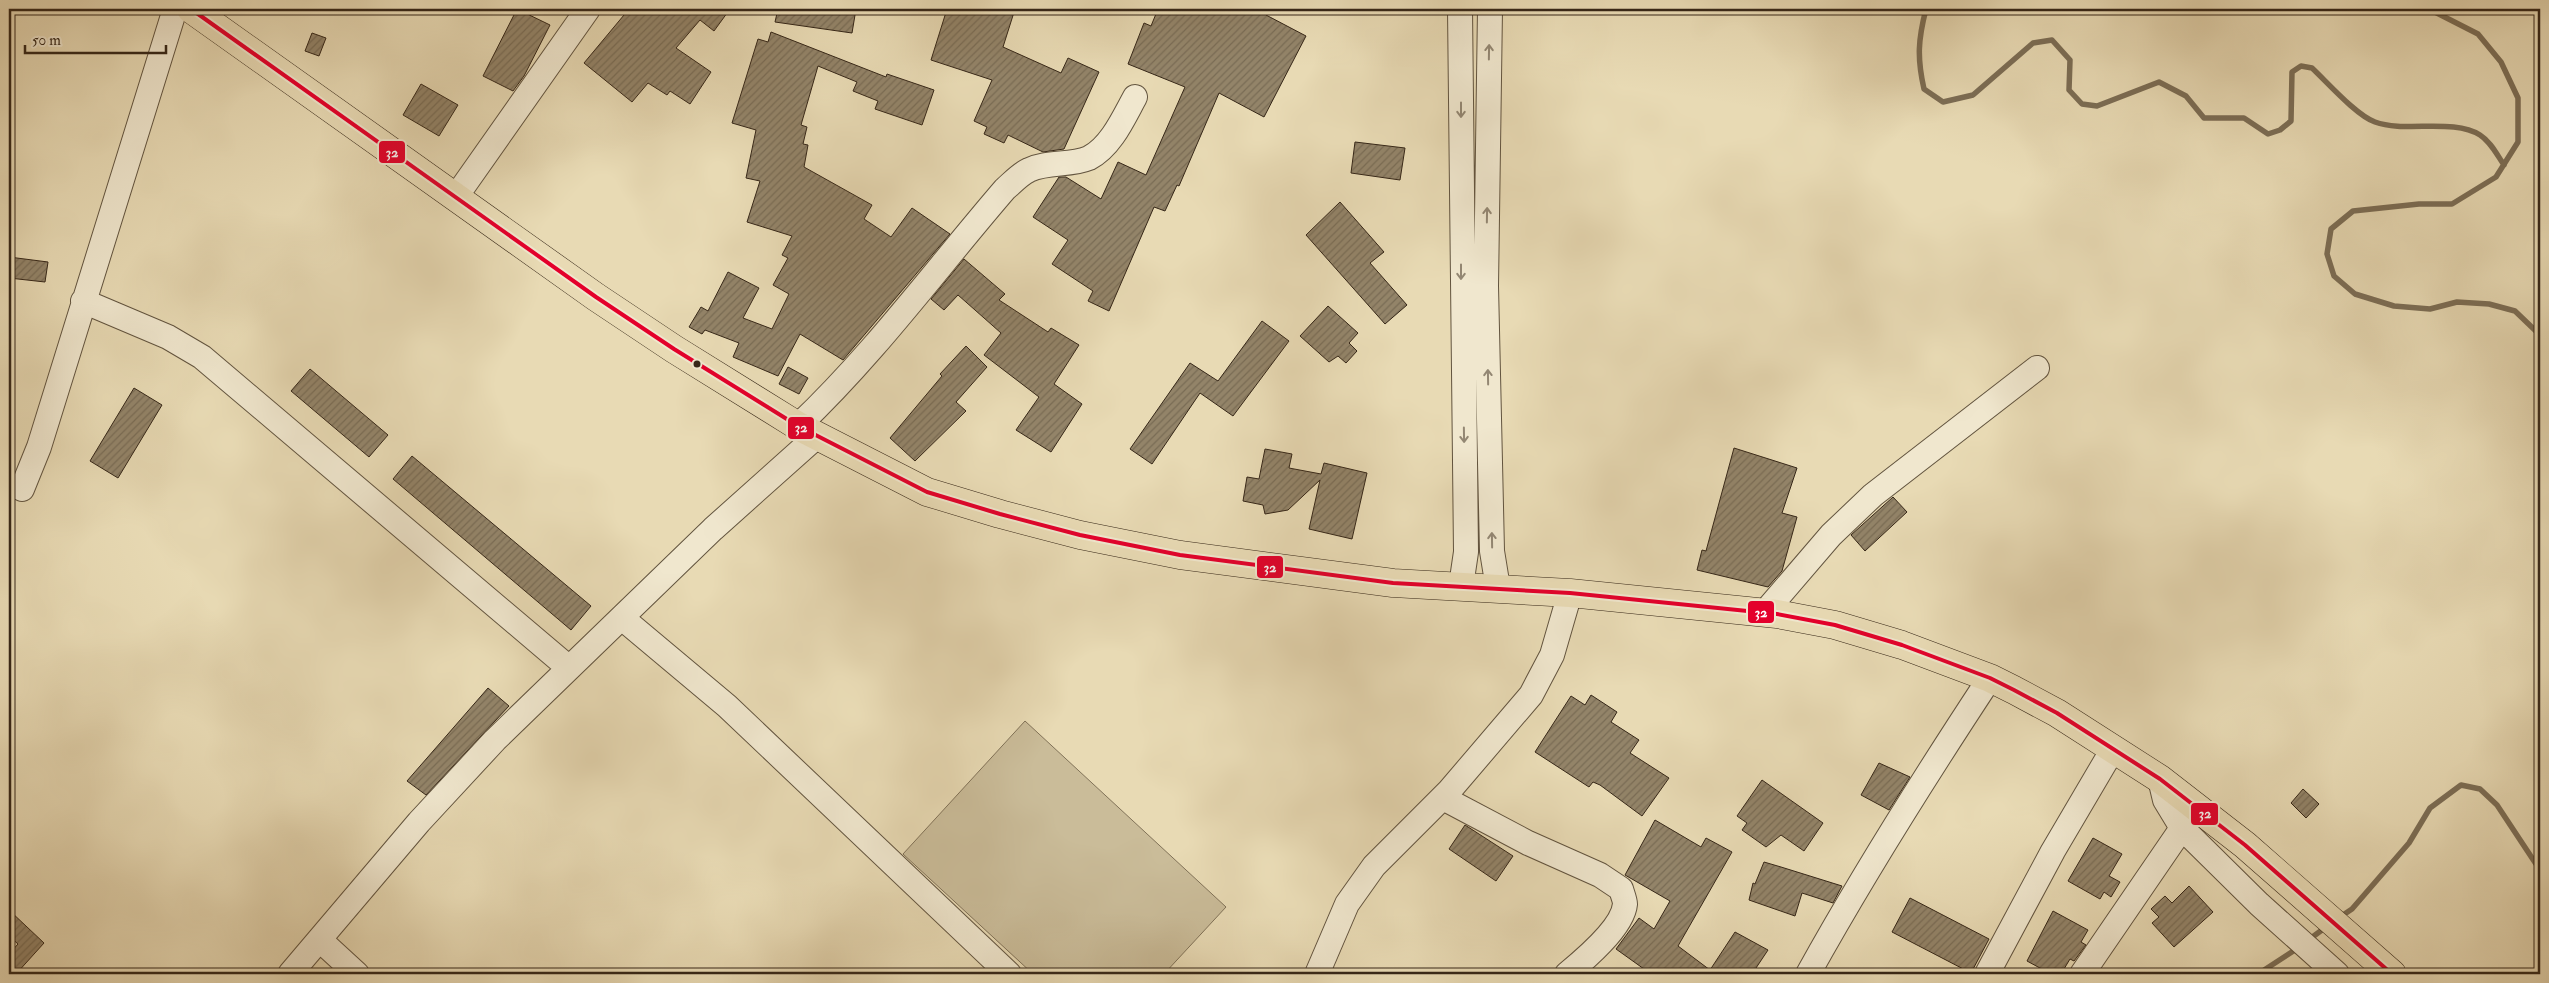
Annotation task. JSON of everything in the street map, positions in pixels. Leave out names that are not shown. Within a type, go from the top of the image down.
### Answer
[{"type":"main road","points":[[191,9],[604,303],[808,431],[927,492],[1080,535],[1180,555],[1394,583],[1570,593],[1765,612],[1835,625],[1902,645],[1990,678],[2057,713],[2160,779],[2244,845],[2291,888],[2392,974]]},
{"type":"street","points":[[22,489],[39,447],[175,9]]},
{"type":"street","points":[[455,198],[588,9]]},
{"type":"street","points":[[1460,9],[1466,552],[1461,586]]},
{"type":"street","points":[[1490,9],[1486,286],[1492,551],[1498,588]]},
{"type":"street","points":[[290,974],[419,822],[495,740],[713,529],[808,431],[841,385],[887,334],[1005,189],[1029,170],[1075,162],[1090,157],[1103,148],[1135,97]]},
{"type":"street","points":[[83,301],[168,337],[202,357],[569,668]]},
{"type":"street","points":[[1765,612],[1831,535],[1873,495],[2037,368]]},
{"type":"street","points":[[1317,974],[1347,904],[1374,866],[1443,798],[1531,695],[1552,655],[1570,593]]},
{"type":"street","points":[[622,618],[727,706],[1008,974]]},
{"type":"street","points":[[1808,974],[1838,919],[1920,786],[1990,678]]},
{"type":"street","points":[[1987,974],[2053,851],[2113,749]]},
{"type":"street","points":[[2160,779],[2165,800],[2182,828],[2333,971]]},
{"type":"street","points":[[1443,798],[1528,842],[1600,875],[1621,889],[1625,905],[1615,927],[1592,952],[1567,974]]},
{"type":"street","points":[[2082,974],[2182,828]]},
{"type":"street","points":[[320,940],[357,974]]},
{"type":"shaded area","points":[[1025,721],[1226,907],[1164,974],[1033,974],[903,854]]},
{"type":"building","points":[[517,9],[550,25],[524,76],[513,91],[483,76]]},
{"type":"building","points":[[629,9],[730,9],[714,31],[700,20],[676,48],[711,72],[690,104],[670,91],[667,95],[648,83],[632,102],[584,63]]},
{"type":"building","points":[[778,9],[856,9],[852,33],[775,22]]},
{"type":"building","points":[[947,9],[1015,9],[1003,47],[1061,73],[1068,58],[1099,72],[1064,149],[1043,152],[1008,135],[1004,143],[984,134],[987,127],[974,121],[992,80],[931,60]]},
{"type":"building","points":[[1158,9],[1268,9],[1266,15],[1306,36],[1264,117],[1219,93],[1179,186],[1177,185],[1165,211],[1154,207],[1109,311],[1088,301],[1093,291],[1052,264],[1068,240],[1033,217],[1059,177],[1066,177],[1101,199],[1118,162],[1146,175],[1185,87],[1128,64],[1144,23],[1151,26]]},
{"type":"building","points":[[771,32],[886,77],[887,74],[934,90],[922,125],[875,109],[878,101],[853,91],[857,82],[818,66],[801,125],[807,127],[803,144],[808,145],[804,167],[872,205],[864,219],[891,237],[912,208],[950,234],[843,360],[800,334],[778,376],[733,357],[739,343],[705,330],[702,334],[689,327],[701,307],[708,311],[728,272],[759,288],[743,318],[772,329],[789,294],[773,285],[788,258],[782,255],[792,236],[747,222],[760,181],[746,178],[756,130],[732,123],[758,39],[768,42]]},
{"type":"building","points":[[312,33],[326,38],[319,56],[305,51]]},
{"type":"building","points":[[421,84],[458,105],[439,136],[403,115]]},
{"type":"building","points":[[1355,142],[1405,148],[1400,180],[1351,173]]},
{"type":"building","points":[[1340,202],[1384,252],[1370,263],[1407,305],[1385,324],[1306,235]]},
{"type":"building","points":[[9,257],[48,262],[45,282],[9,278]]},
{"type":"building","points":[[964,259],[1005,294],[999,300],[1048,332],[1051,328],[1079,345],[1054,384],[1082,404],[1051,452],[1016,430],[1039,397],[984,355],[1001,333],[958,295],[944,310],[931,299]]},
{"type":"building","points":[[1328,306],[1358,333],[1349,343],[1357,351],[1346,363],[1338,356],[1329,362],[1300,336]]},
{"type":"building","points":[[1262,321],[1289,341],[1233,416],[1200,393],[1152,464],[1130,449],[1190,363],[1218,381]]},
{"type":"building","points":[[966,346],[987,367],[956,402],[966,411],[915,461],[890,438],[942,376],[940,374]]},
{"type":"building","points":[[788,367],[808,378],[799,394],[779,384]]},
{"type":"building","points":[[310,369],[388,435],[369,457],[291,391]]},
{"type":"building","points":[[134,388],[162,405],[118,478],[90,461]]},
{"type":"building","points":[[1734,448],[1797,468],[1782,513],[1797,517],[1782,571],[1768,587],[1697,570],[1702,550],[1706,551]]},
{"type":"building","points":[[1265,449],[1292,454],[1289,468],[1321,474],[1324,463],[1367,473],[1352,539],[1309,529],[1320,480],[1288,510],[1265,514],[1263,505],[1243,501],[1247,477],[1259,479]]},
{"type":"building","points":[[412,456],[591,606],[571,630],[393,479]]},
{"type":"building","points":[[1893,497],[1907,512],[1865,551],[1851,535]]},
{"type":"building","points":[[488,688],[509,706],[426,795],[407,781]]},
{"type":"building","points":[[1591,695],[1617,712],[1611,722],[1639,740],[1630,753],[1669,778],[1642,816],[1600,785],[1593,782],[1589,787],[1535,752],[1571,696],[1585,705]]},
{"type":"building","points":[[1879,763],[1910,777],[1889,810],[1861,795]]},
{"type":"building","points":[[1762,780],[1823,823],[1804,851],[1781,835],[1766,847],[1742,830],[1747,823],[1737,816]]},
{"type":"building","points":[[2303,789],[2319,804],[2306,818],[2291,803]]},
{"type":"building","points":[[1655,820],[1701,847],[1706,838],[1732,852],[1678,946],[1710,970],[1735,932],[1768,950],[1752,974],[1651,974],[1616,949],[1639,918],[1654,929],[1670,901],[1625,875]]},
{"type":"building","points":[[1465,825],[1513,856],[1496,881],[1449,849]]},
{"type":"building","points":[[2093,838],[2122,854],[2109,876],[2120,882],[2111,897],[2104,892],[2100,899],[2068,881]]},
{"type":"building","points":[[1764,862],[1842,886],[1833,903],[1802,893],[1795,916],[1749,900],[1753,883],[1755,884]]},
{"type":"building","points":[[2189,886],[2213,912],[2174,947],[2152,923],[2159,917],[2151,909],[2165,896],[2172,903]]},
{"type":"building","points":[[1910,898],[1989,939],[1971,973],[1892,932]]},
{"type":"building","points":[[9,910],[44,943],[16,974],[9,974],[9,954],[18,944],[9,936]]},
{"type":"building","points":[[2053,911],[2088,930],[2081,942],[2086,945],[2074,961],[2070,959],[2061,974],[2051,974],[2027,961]]},
{"type":"waterway","points":[[1926,9],[1919,49],[1924,89],[1943,102],[1973,95],[2033,43],[2052,40],[2070,60],[2069,90],[2082,104],[2097,106],[2159,82],[2186,96],[2204,118],[2244,118],[2268,134],[2280,130],[2291,121],[2292,72],[2301,66],[2312,68],[2359,113],[2375,122],[2387,125],[2443,126],[2469,130],[2487,141],[2504,165]]},
{"type":"waterway","points":[[2429,9],[2478,34],[2501,62],[2518,98],[2518,142],[2496,177],[2452,204],[2419,204],[2353,211],[2331,229],[2327,254],[2334,276],[2355,294],[2394,306],[2430,309],[2457,302],[2489,304],[2515,311],[2540,335]]},
{"type":"waterway","points":[[2340,917],[2352,909],[2409,843],[2430,808],[2461,785],[2480,789],[2497,805],[2536,864],[2540,867]]},
{"type":"waterway","points":[[2307,941],[2326,927]]},
{"type":"waterway","points":[[2258,974],[2298,948]]},
{"type":"transit line","name":"32","points":[[191,9],[596,297],[674,349],[798,426],[927,492],[1080,535],[1180,555],[1393,583],[1570,593],[1777,614],[1835,625],[1902,645],[1990,678],[2014,690],[2057,713],[2160,779],[2245,845],[2392,974]]}]
